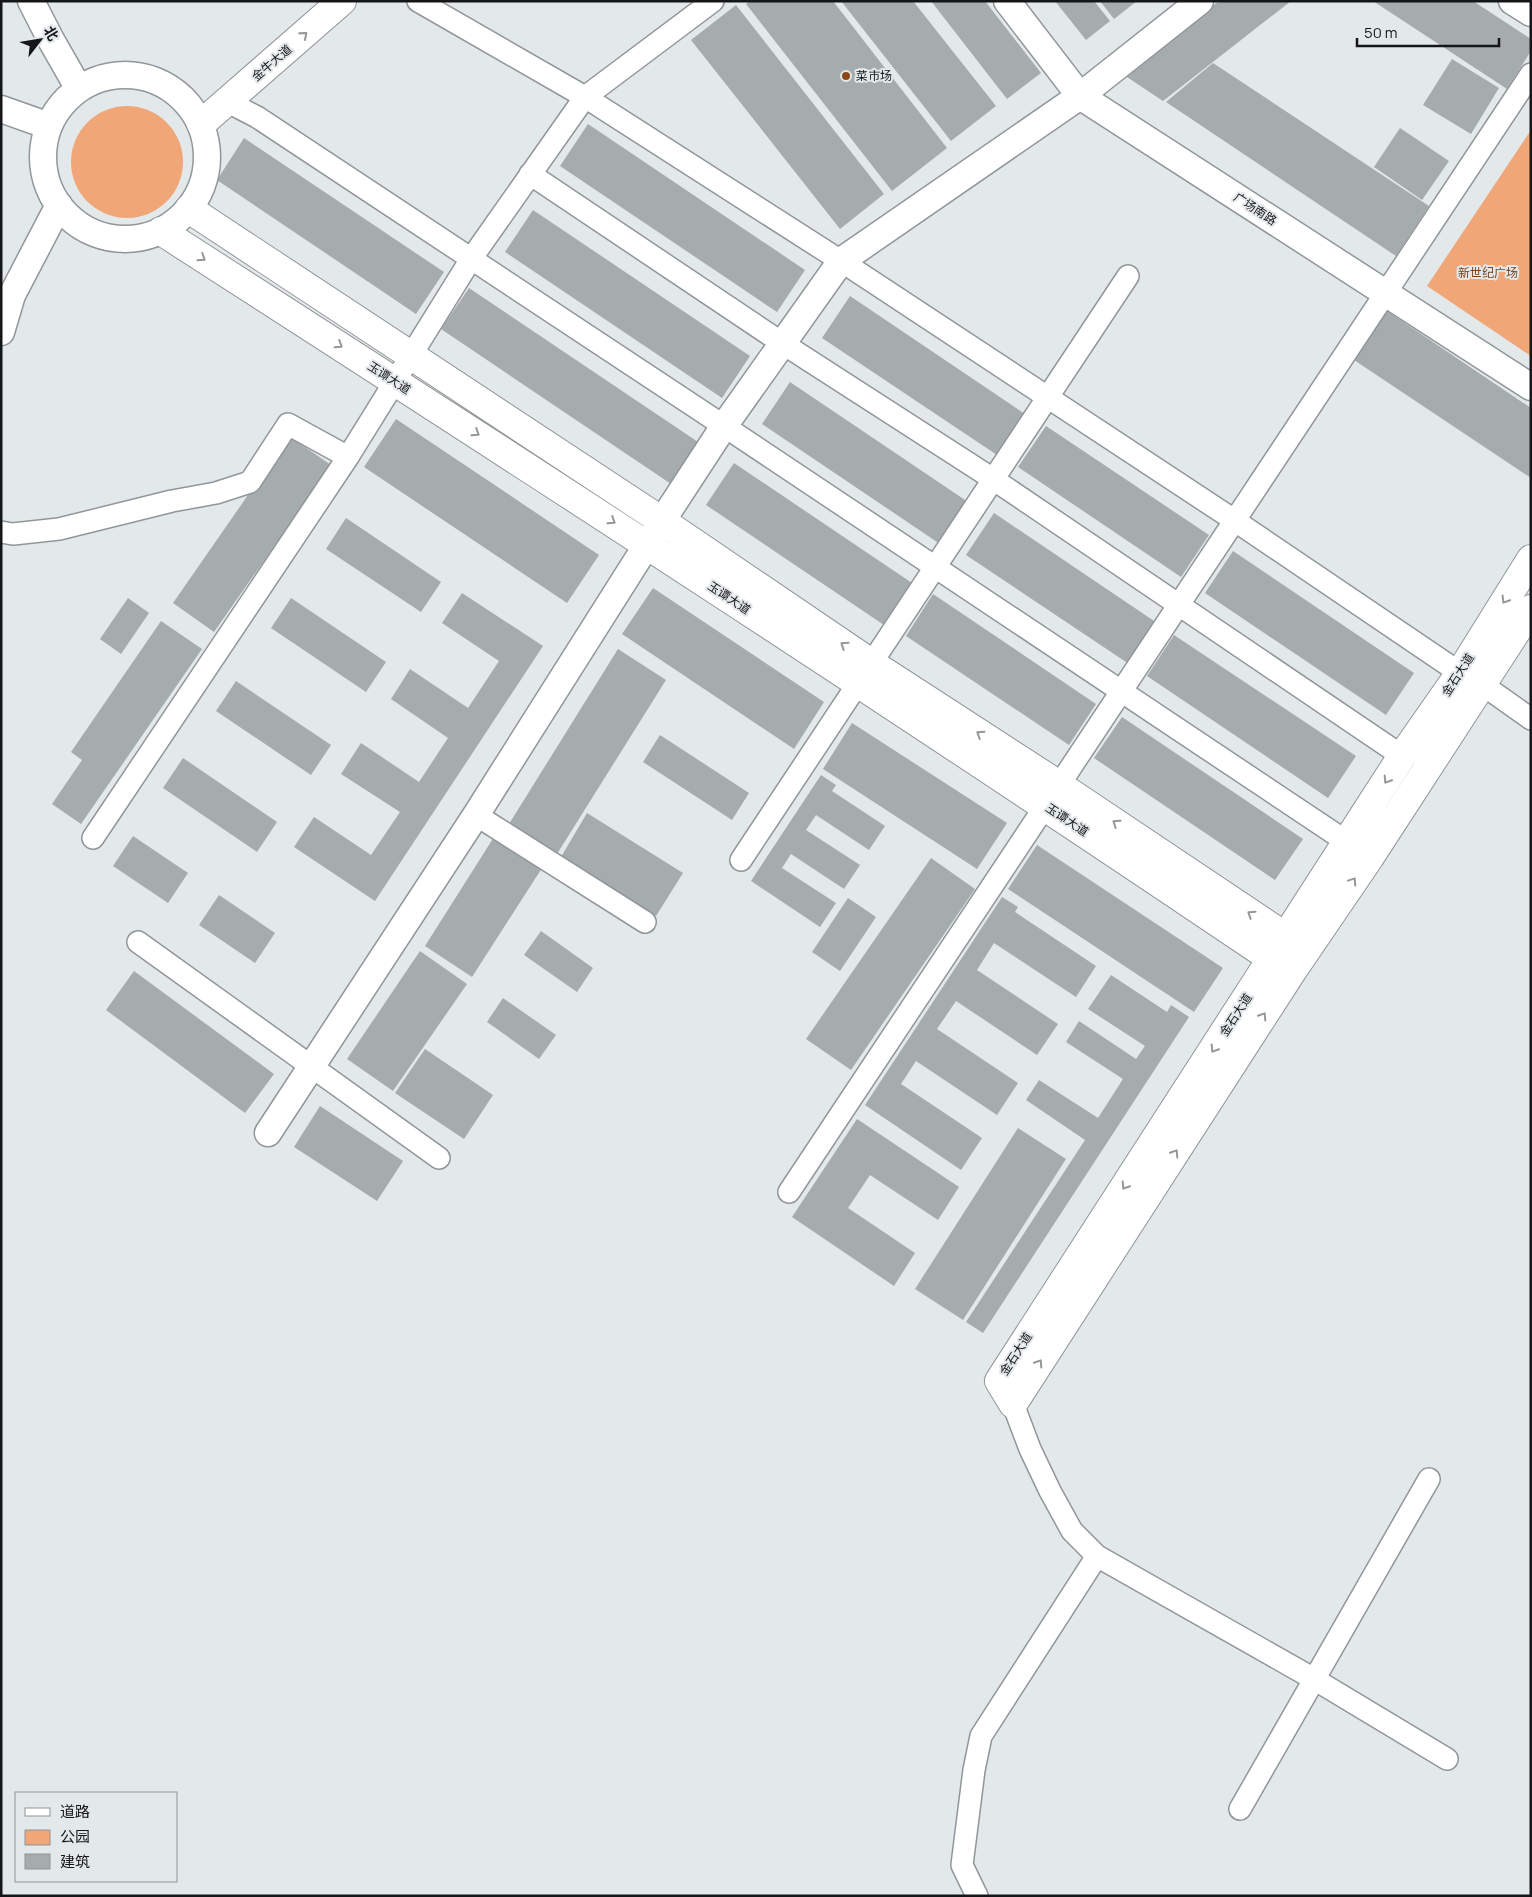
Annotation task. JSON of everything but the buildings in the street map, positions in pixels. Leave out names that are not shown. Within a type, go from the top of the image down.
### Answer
[{"type":"main road","name":"金牛大道","points":[[196,116],[314,1]]},
{"type":"main road","name":"金牛大道","points":[[196,116],[228,102],[342,1]]},
{"type":"main road","name":"玉谭大道","points":[[189,209],[662,521],[865,673]]},
{"type":"main road","name":"玉谭大道","points":[[161,231],[647,544],[865,673],[1052,795],[1289,954]]},
{"type":"main road","name":"金石大道","points":[[1013,1404],[999,1381],[1289,954],[1471,679],[1531,559]]},
{"type":"main road","name":"金石大道","points":[[1289,954],[1347,842],[1402,756],[1531,609]]},
{"type":"street","points":[[31,1],[79,89]]},
{"type":"street","points":[[418,1],[585,97],[841,261],[1234,520],[1531,719]]},
{"type":"street","points":[[93,838],[348,458],[471,258],[585,97],[713,1]]},
{"type":"street","name":"广场南路","points":[[1007,1],[1080,96],[1531,387]]},
{"type":"street","points":[[268,1133],[476,815],[724,426],[841,261],[1080,96],[1200,1]]},
{"type":"street","points":[[1512,1],[1531,13]]},
{"type":"street","points":[[789,1192],[1531,74]]},
{"type":"street","points":[[134,76],[161,84],[173,91],[196,116],[207,154],[206,174],[199,192],[189,209],[176,222],[161,231],[146,237],[130,239],[113,239],[98,234],[82,227],[70,218],[50,191],[45,175],[43,158],[44,142],[49,126],[62,105],[79,89],[92,82],[105,78],[134,76]]},
{"type":"street","points":[[228,102],[257,117],[471,258],[1122,690],[1347,842]]},
{"type":"street","points":[[1,109],[49,126]]},
{"type":"street","points":[[530,174],[782,343],[993,479],[1179,603],[1402,756]]},
{"type":"street","points":[[1,332],[12,295],[59,205]]},
{"type":"street","points":[[741,860],[1128,276]]},
{"type":"street","points":[[1,532],[13,534],[59,529],[172,501],[216,493],[250,482],[288,424],[348,458]]},
{"type":"street","points":[[476,815],[645,922]]},
{"type":"street","points":[[138,942],[439,1158]]},
{"type":"street","points":[[1013,1404],[1050,1491],[1072,1531],[1097,1556],[1314,1679],[1447,1759]]},
{"type":"street","points":[[1240,1809],[1429,1479]]},
{"type":"street","points":[[977,1896],[962,1865],[974,1770],[981,1736],[1097,1556]]},
{"type":"green space","points":[[127,106],[148,110],[167,122],[179,141],[183,162],[179,183],[167,202],[148,214],[127,218],[106,214],[87,202],[75,183],[71,162],[75,141],[87,122],[106,110]]},
{"type":"green space","name":"新世纪广场","points":[[1531,130],[1531,356],[1427,286]]},
{"type":"place","name":"菜市场","points":[[846,76]]}]
